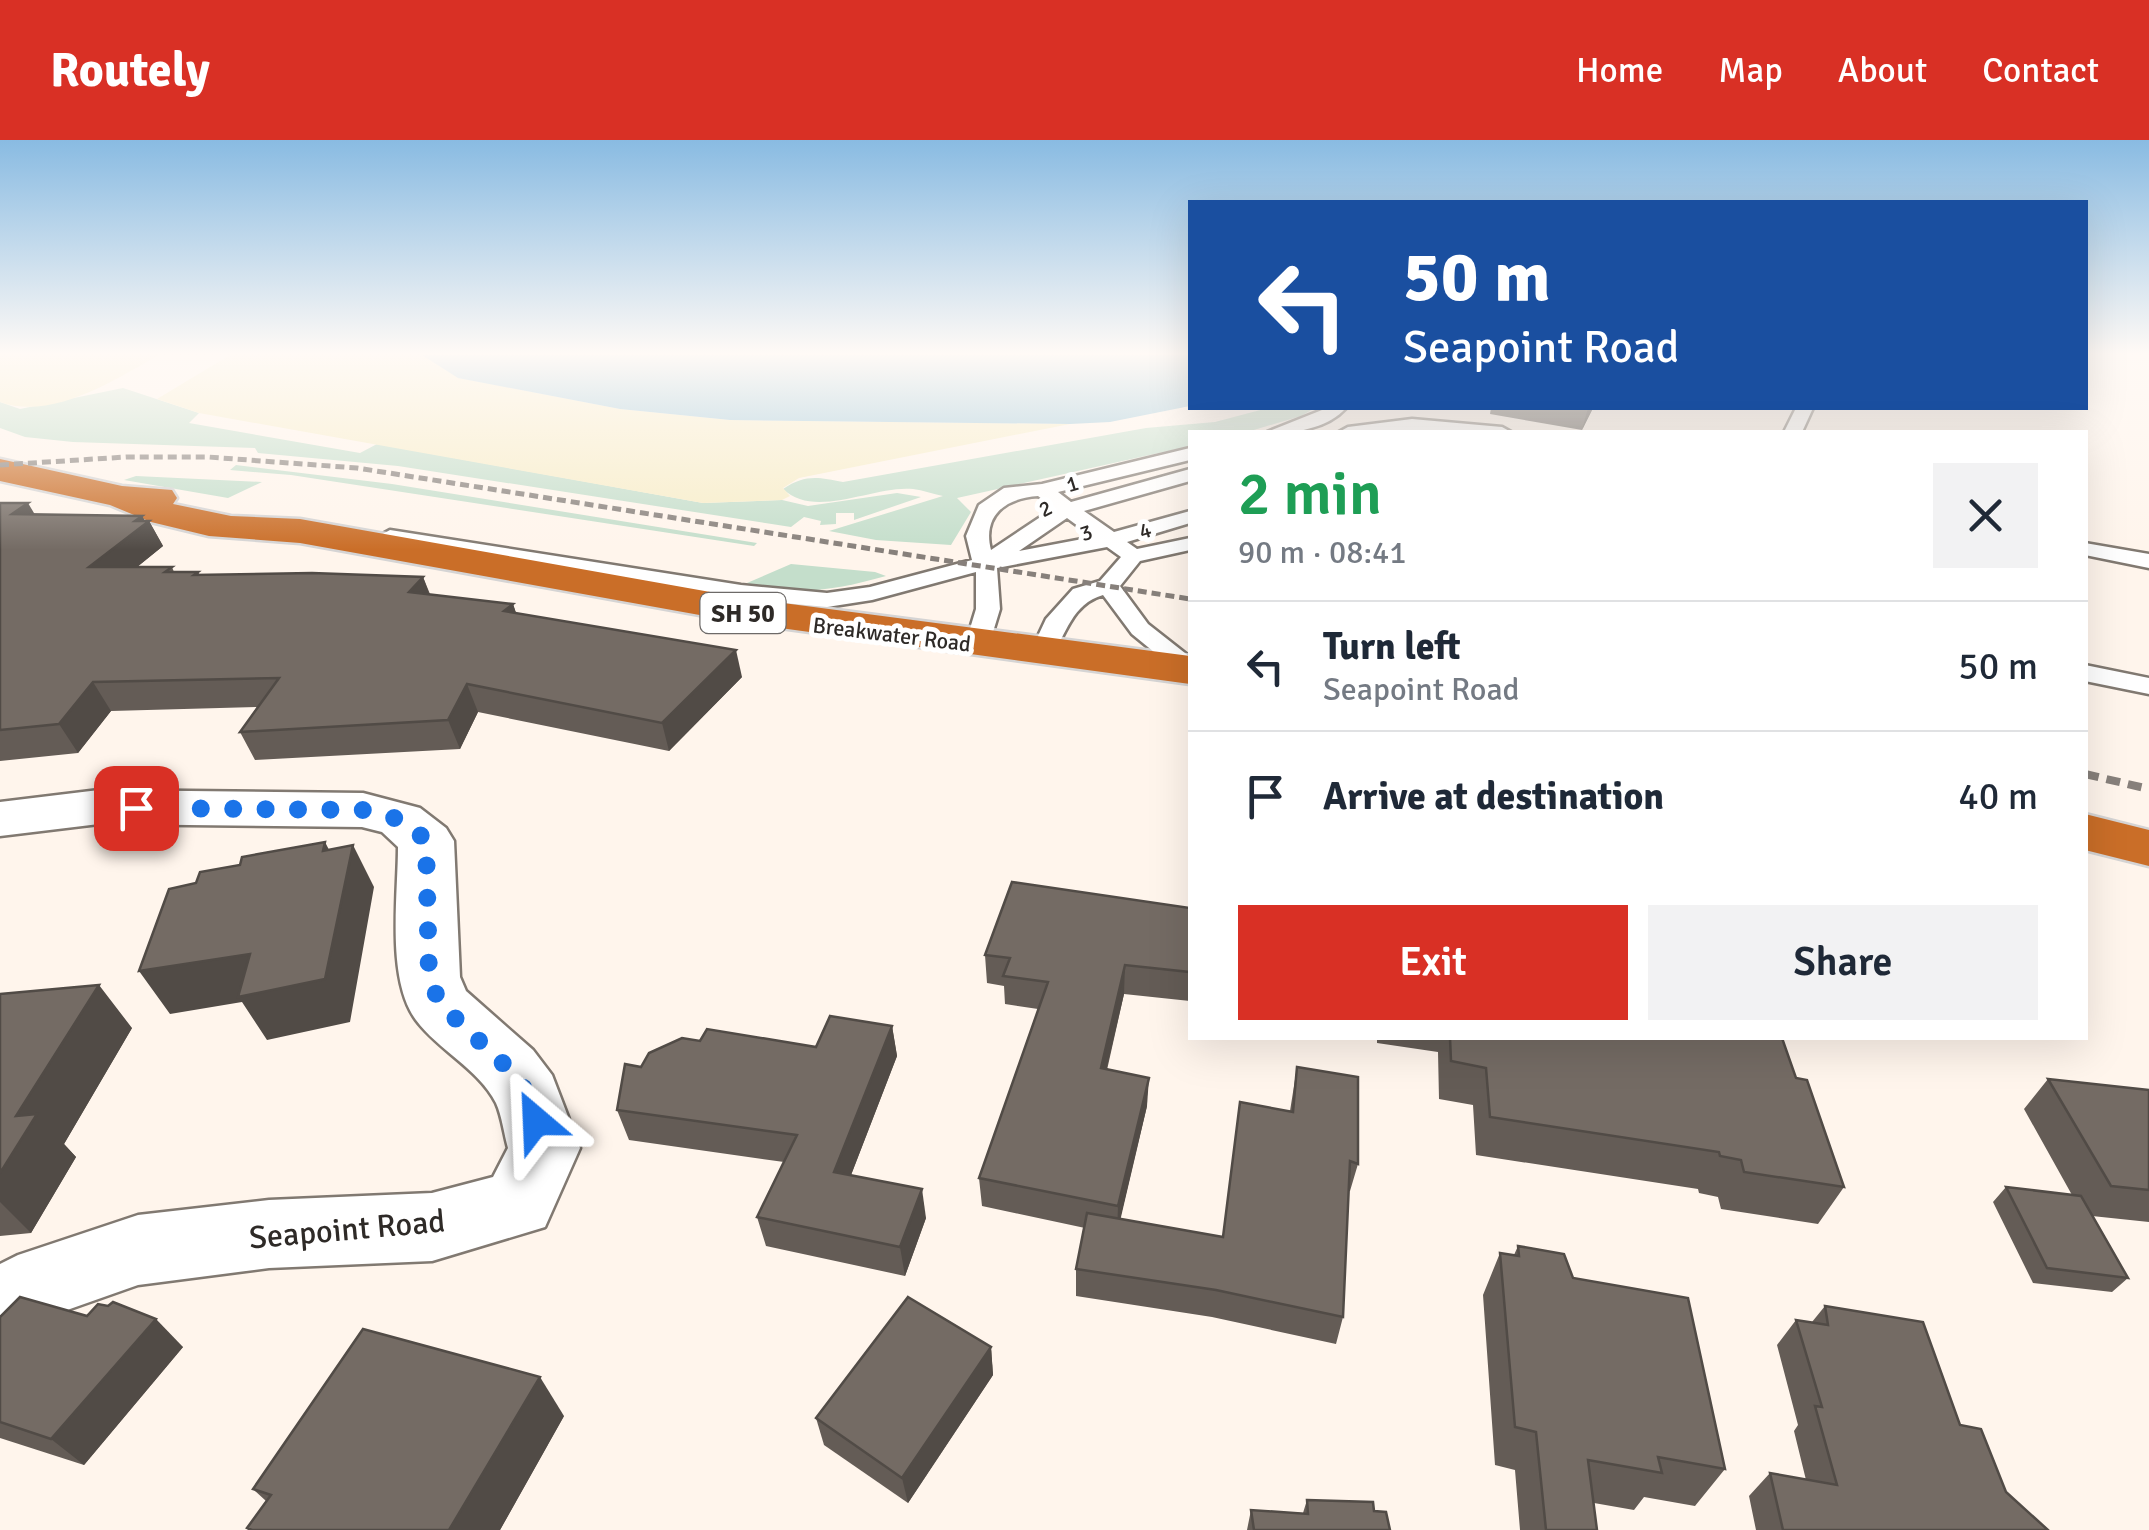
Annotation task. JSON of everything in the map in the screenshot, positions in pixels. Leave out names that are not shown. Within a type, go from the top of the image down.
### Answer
[{"type":"highway","name":"SH 50","points":[[0,470],[129,500]]},
{"type":"highway","points":[[0,496],[129,500]]},
{"type":"highway","name":"Breakwater Road","points":[[129,500],[154,512],[248,531],[287,524],[664,601],[1188,670]]},
{"type":"highway","points":[[2088,833],[2149,848]]},
{"type":"street","name":"Seapoint Road","points":[[0,819],[99,808],[363,810],[402,820],[426,840],[429,977],[440,1004],[509,1069],[528,1094],[544,1148],[518,1204],[432,1226],[269,1234],[138,1250],[46,1281],[0,1306]]},
{"type":"lane","points":[[1282,430],[1315,420]]},
{"type":"lane","points":[[1364,430],[1412,424],[1480,430]]},
{"type":"lane","points":[[977,645],[988,610],[990,581],[982,566],[977,536],[989,505],[1011,492],[1042,490],[1188,454]]},
{"type":"lane","name":"1","points":[[1088,524],[1188,476]]},
{"type":"lane","points":[[1042,490],[1134,556]]},
{"type":"lane","name":"2","points":[[982,566],[1188,490]]},
{"type":"lane","name":"3","points":[[1088,524],[1188,502]]},
{"type":"lane","name":"4","points":[[982,566],[1088,524],[1188,517]]},
{"type":"lane","points":[[287,524],[786,598],[827,600],[872,593],[944,572],[982,566]]},
{"type":"lane","points":[[1042,653],[1058,619],[1081,594],[1108,586],[1134,556],[1188,544]]},
{"type":"lane","points":[[2088,550],[2149,561]]},
{"type":"lane","points":[[1108,586],[1140,629],[1188,668]]},
{"type":"lane","points":[[2088,675],[2149,686]]},
{"type":"green space","points":[[0,420],[192,420],[189,423],[360,453],[377,444],[703,503],[782,500],[808,506],[897,493],[921,497],[854,520],[854,513],[836,513],[836,524],[820,525],[821,521],[804,517],[791,527],[398,466],[258,453],[255,448],[73,442],[25,437],[0,428]]},
{"type":"green space","points":[[1288,420],[1254,430],[1188,430],[1188,446],[957,498],[971,512],[951,545],[876,540],[829,531],[943,496],[898,489],[811,502],[783,489],[805,479],[843,482],[1146,428]]},
{"type":"green space","points":[[236,465],[392,484],[757,543],[754,546],[291,475],[230,470]]},
{"type":"green space","points":[[136,476],[262,482],[228,498],[124,480]]},
{"type":"green space","points":[[791,564],[886,576],[835,588],[798,591],[747,583]]},
{"type":"sand","points":[[237,420],[1070,424],[799,478],[783,488],[790,496],[782,500],[703,503]]},
{"type":"water","points":[[729,420],[1121,420],[1070,424]]},
{"type":"building","points":[[0,503],[28,503],[12,514],[142,516],[135,521],[149,521],[89,567],[172,567],[165,572],[198,572],[194,575],[312,573],[423,577],[409,592],[513,604],[504,611],[736,650],[662,723],[467,684],[448,720],[240,732],[279,678],[93,682],[59,724],[0,730]]},
{"type":"building","points":[[325,842],[323,851],[353,845],[325,979],[238,997],[250,954],[139,971],[169,889],[196,883],[200,872],[240,865],[242,857]]},
{"type":"building","points":[[1012,882],[1188,908],[1188,972],[1125,965],[1101,1068],[1149,1078],[1118,1206],[979,1178],[1048,982],[1003,976],[1010,958],[985,955]]},
{"type":"building","points":[[99,985],[16,1116],[37,1114],[0,1173],[0,994]]},
{"type":"building","points":[[830,1016],[892,1026],[834,1172],[922,1189],[900,1247],[757,1217],[797,1135],[617,1110],[625,1064],[641,1067],[649,1053],[682,1038],[700,1041],[707,1029],[816,1047]]},
{"type":"building","points":[[1450,1040],[1783,1040],[1796,1078],[1807,1080],[1844,1187],[1744,1172],[1741,1160],[1720,1156],[1719,1152],[1490,1117],[1486,1068],[1451,1061]]},
{"type":"building","points":[[1297,1067],[1358,1077],[1358,1164],[1350,1161],[1343,1317],[1216,1290],[1076,1269],[1087,1213],[1223,1237],[1240,1102],[1293,1112]]},
{"type":"building","points":[[2048,1079],[2149,1090],[2149,1190],[2111,1186]]},
{"type":"building","points":[[2006,1187],[2081,1196],[2128,1278],[2047,1268]]},
{"type":"building","points":[[1518,1246],[1564,1254],[1573,1278],[1688,1298],[1725,1469],[1658,1457],[1662,1473],[1588,1460],[1597,1530],[1546,1530],[1536,1432],[1515,1427],[1500,1253],[1519,1256]]},
{"type":"building","points":[[20,1297],[87,1316],[98,1304],[108,1306],[113,1302],[156,1319],[51,1439],[0,1422],[0,1317]]},
{"type":"building","points":[[908,1297],[991,1347],[902,1478],[816,1418]]},
{"type":"building","points":[[1825,1306],[1923,1322],[1960,1425],[1981,1429],[2006,1492],[2048,1530],[1783,1530],[1770,1473],[1837,1485],[1815,1406],[1822,1407],[1796,1320],[1828,1325]]},
{"type":"building","points":[[363,1329],[540,1377],[449,1530],[247,1528],[271,1495],[253,1489]]},
{"type":"building","points":[[1307,1500],[1373,1502],[1374,1511],[1386,1512],[1390,1530],[1254,1530],[1251,1510],[1308,1514]]},
{"type":"railway","points":[[0,465],[126,457],[208,457],[357,468],[1188,599]]},
{"type":"railway","points":[[2088,775],[2149,789]]},
{"type":"route","points":[[136,808],[363,810],[402,820],[426,840],[430,863],[429,977],[440,1004],[509,1069],[528,1094],[536,1121]]}]
